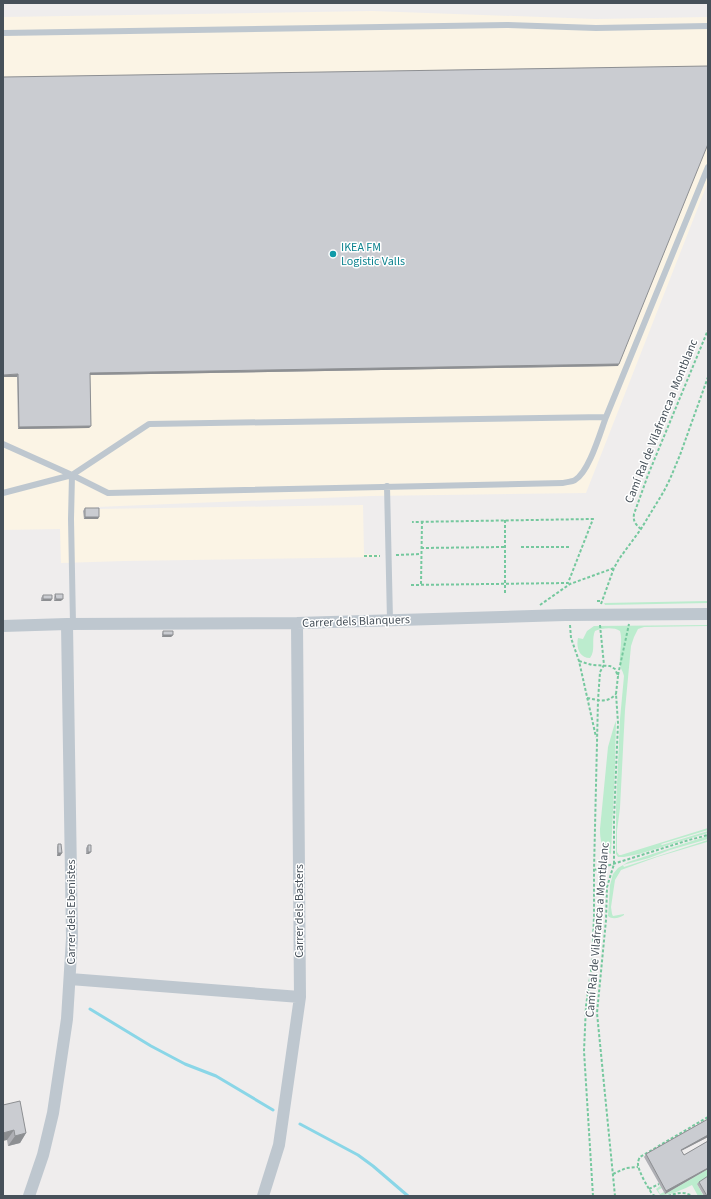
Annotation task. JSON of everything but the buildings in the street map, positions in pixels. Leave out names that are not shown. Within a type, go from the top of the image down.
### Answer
[{"type":"street","name":"Carrer dels Blanquers","points":[[3,626],[70,624],[297,623],[570,615],[708,614]]},
{"type":"street","name":"Carrer dels Basters","points":[[263,1196],[279,1145],[300,997],[297,623]]},
{"type":"street","name":"Carrer dels Ebenistes","points":[[29,1196],[43,1155],[53,1113],[67,1019],[70,979],[72,938],[70,624]]},
{"type":"street","points":[[70,979],[300,997]]},
{"type":"lane","points":[[3,33],[507,24],[596,28],[708,26]]},
{"type":"lane","points":[[3,444],[108,493],[563,483],[575,481],[584,471],[593,452],[708,167]]},
{"type":"lane","points":[[3,493],[72,475],[149,424],[606,417]]},
{"type":"lane","points":[[70,624],[72,475]]},
{"type":"lane","points":[[387,486],[390,620]]},
{"type":"path","name":"Camí Ral de Vilafranca a Montblanc","points":[[641,529],[636,525],[634,514],[648,475],[708,330]]},
{"type":"path","points":[[597,601],[601,601],[619,559],[641,529],[670,479],[708,377]]},
{"type":"path","points":[[411,585],[568,582],[593,519],[412,522]]},
{"type":"path","points":[[505,520],[505,595]]},
{"type":"path","points":[[421,584],[422,522]]},
{"type":"path","points":[[421,548],[504,547]]},
{"type":"path","points":[[521,547],[571,547]]},
{"type":"path","points":[[396,555],[421,554]]},
{"type":"path","points":[[364,556],[380,556]]},
{"type":"path","points":[[531,616],[541,604],[570,584],[614,568]]},
{"type":"path","points":[[570,615],[571,638],[579,661],[597,740]]},
{"type":"path","points":[[593,1196],[584,1051],[586,1006],[592,964],[594,916],[598,700],[600,672],[604,665],[600,626]]},
{"type":"path","name":"Camí Ral de Vilafranca a Montblanc","points":[[615,1196],[597,1014],[606,920],[607,887],[614,864],[614,819],[618,723],[616,694],[618,676],[629,626]]},
{"type":"path","points":[[579,661],[592,665],[610,666],[615,669],[618,676]]},
{"type":"path","points":[[587,698],[607,700],[616,694]]},
{"type":"path","points":[[594,870],[708,835]]},
{"type":"path","points":[[656,1196],[653,1195],[645,1183],[638,1167],[640,1157],[708,1117]]},
{"type":"path","points":[[612,1174],[626,1168],[638,1167]]},
{"type":"path","points":[[649,1189],[659,1184]]},
{"type":"path","points":[[668,1196],[680,1193],[692,1196]]},
{"type":"shaded area","points":[[372,11],[596,19],[708,17],[708,182],[586,493],[371,496],[96,507],[95,509],[363,505],[364,554],[380,555],[380,557],[61,563],[60,529],[3,530],[3,17]]},
{"type":"green space","points":[[708,601],[708,603],[605,605],[604,603]]},
{"type":"green space","points":[[708,625],[644,627],[638,629],[634,637],[631,646],[625,710],[617,852],[621,855],[708,828],[708,830],[661,844],[662,845],[708,831],[708,833],[639,854],[618,857],[616,854],[616,805],[620,719],[624,676],[620,667],[621,635],[620,631],[611,628],[595,631],[593,638],[593,652],[590,658],[586,658],[579,651],[577,645],[578,638],[583,639],[587,631],[594,626]]},
{"type":"green space","points":[[616,721],[611,854],[603,847],[600,829],[608,747]]},
{"type":"green space","points":[[708,836],[708,839],[623,865],[628,862]]},
{"type":"green space","points":[[708,840],[707,842],[657,857],[621,870],[615,880],[611,907],[613,916],[624,915],[618,918],[612,918],[608,916],[610,885],[613,874],[623,865],[624,867]]},
{"type":"green space","points":[[708,1169],[708,1178],[697,1184],[703,1195],[698,1196],[692,1185],[676,1192],[664,1195],[660,1195],[656,1189],[660,1186],[662,1188],[658,1190],[660,1194],[664,1192],[665,1194]]},
{"type":"waterway","points":[[90,1009],[151,1046],[185,1064],[216,1076],[273,1110]]},
{"type":"waterway","points":[[300,1124],[358,1155],[408,1196]]},
{"type":"place","name":"IKEA FM Logistic Valls","points":[[333,254]]}]
